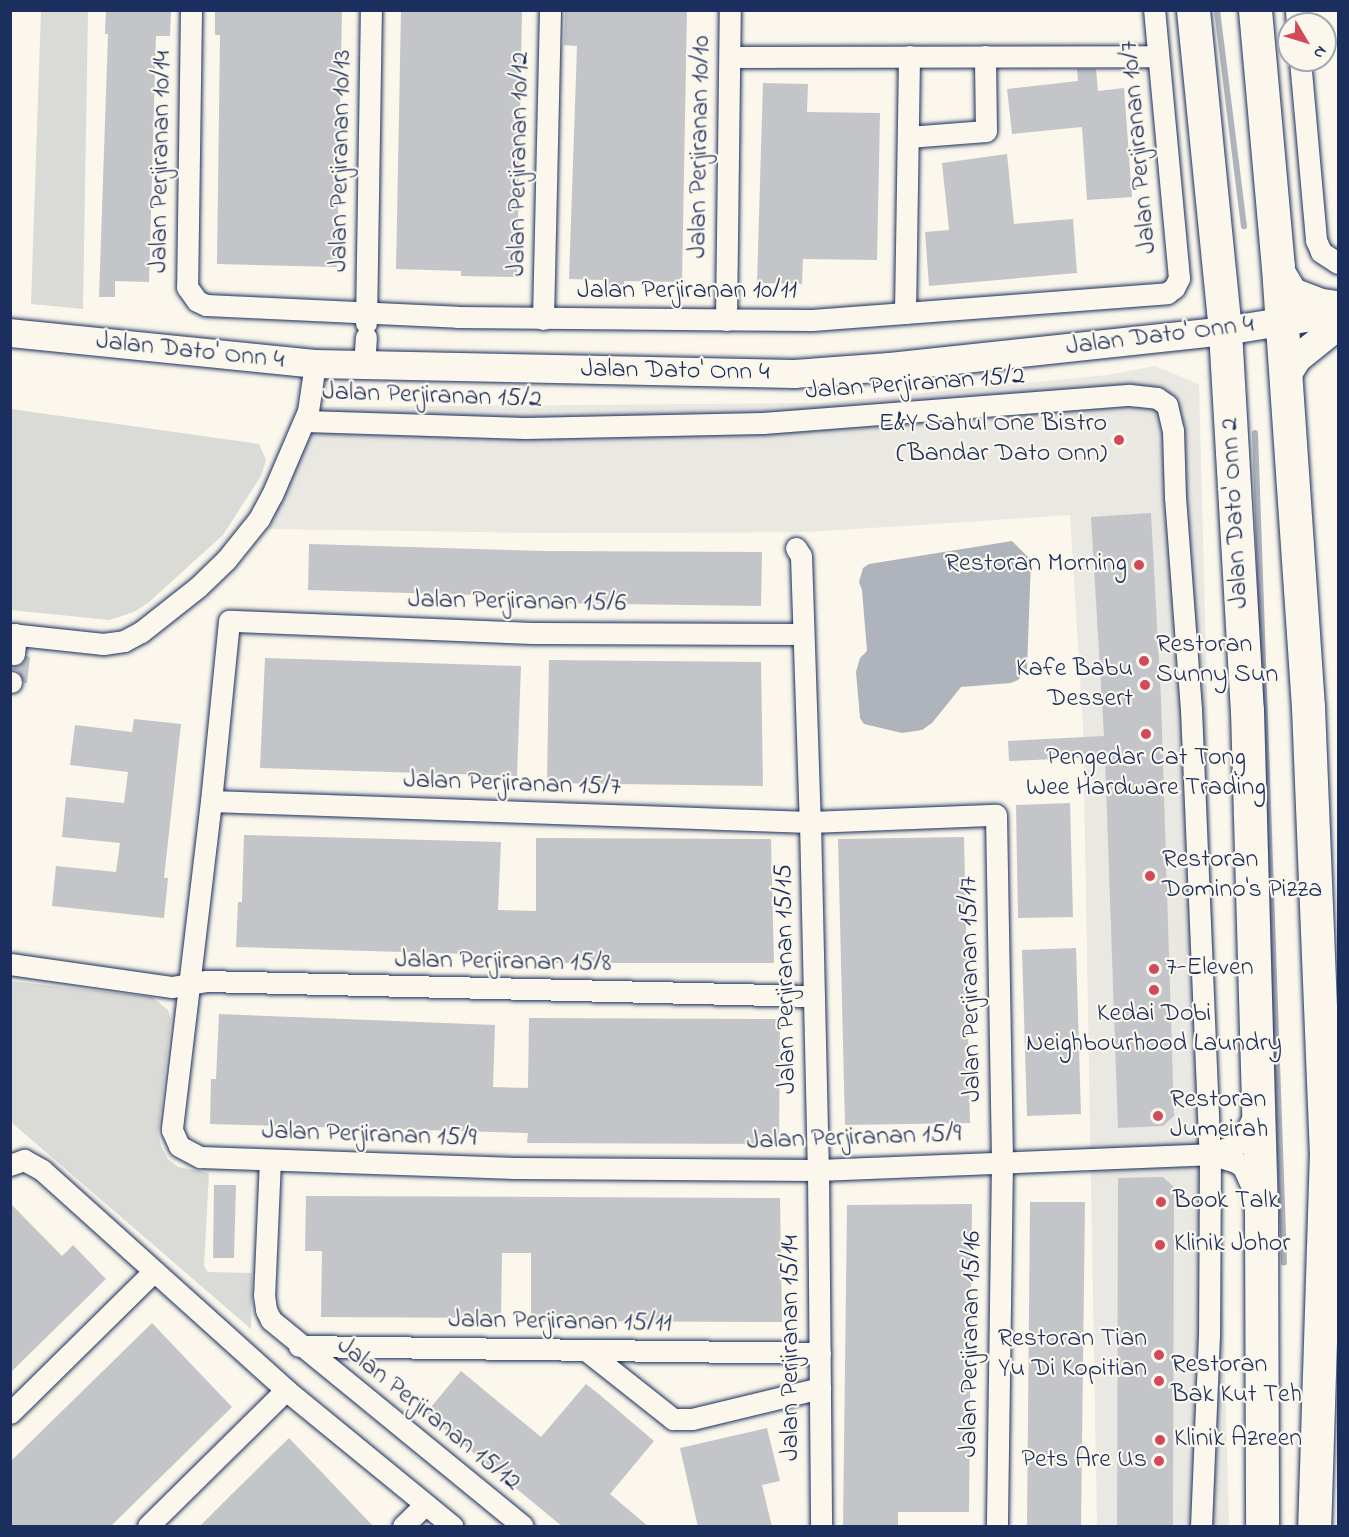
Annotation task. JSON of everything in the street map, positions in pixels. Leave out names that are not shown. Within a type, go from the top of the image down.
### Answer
[{"type":"main road","name":"Jalan Dato' Onn 2","points":[[1193,10],[1225,331],[1247,710],[1262,1210],[1262,1524]]},
{"type":"main road","points":[[1255,10],[1278,267],[1280,323],[1308,708],[1326,1151],[1314,1522],[1262,1524]]},
{"type":"main road","points":[[1278,267],[1293,292],[1321,303],[1338,305]]},
{"type":"main road","name":"Jalan Dato' Onn 4","points":[[10,333],[315,364],[794,374],[890,367],[1225,331],[1338,313]]},
{"type":"main road","points":[[1284,381],[1298,358],[1338,326]]},
{"type":"street","name":"Jalan Perjiranan 10/14","points":[[191,10],[187,287],[197,301],[207,305]]},
{"type":"street","name":"Jalan Perjiranan 10/13","points":[[364,365],[371,10]]},
{"type":"street","name":"Jalan Perjiranan 10/12","points":[[543,319],[550,10]]},
{"type":"street","name":"Jalan Perjiranan 10/10","points":[[726,320],[730,10]]},
{"type":"street","name":"Jalan Perjiranan 10/7","points":[[1154,10],[1173,285]]},
{"type":"street","points":[[905,313],[909,56]]},
{"type":"street","points":[[730,57],[1158,56]]},
{"type":"street","points":[[908,137],[986,131],[985,57]]},
{"type":"street","points":[[1301,72],[1316,240],[1322,252],[1338,263]]},
{"type":"street","name":"Jalan Perjiranan 10/11","points":[[207,305],[366,324],[543,319],[812,320],[905,313],[1173,285]]},
{"type":"street","points":[[13,641],[104,644],[124,641],[164,615],[226,560],[259,519],[272,495],[305,420],[315,364]]},
{"type":"street","name":"Jalan Perjiranan 15/2","points":[[305,420],[525,428],[763,423],[1130,395],[1157,398],[1167,405],[1173,430],[1175,496],[1191,709],[1210,1154]]},
{"type":"street","name":"Jalan Perjiranan 15/15","points":[[796,548],[801,556],[818,1170]]},
{"type":"street","name":"Jalan Perjiranan 15/9","points":[[229,621],[173,1135],[179,1146],[200,1157],[515,1168],[818,1170],[1210,1154]]},
{"type":"street","name":"Jalan Perjiranan 15/6","points":[[229,621],[532,633],[803,634]]},
{"type":"street","name":"Jalan Perjiranan 15/7","points":[[211,801],[810,822],[996,815]]},
{"type":"street","name":"Jalan Perjiranan 15/17","points":[[996,815],[1002,1162]]},
{"type":"street","name":"Jalan Perjiranan 15/8","points":[[10,964],[172,987],[190,982],[814,996]]},
{"type":"street","points":[[1210,1154],[1237,1144],[1250,1124],[1258,1102]]},
{"type":"street","points":[[1210,1154],[1236,1162],[1243,1167],[1262,1210]]},
{"type":"street","points":[[1201,1527],[1209,1335],[1210,1154]]},
{"type":"street","points":[[10,1165],[24,1160],[42,1170],[286,1390],[452,1527]]},
{"type":"street","name":"Jalan Perjiranan 15/12","points":[[270,1160],[266,1310],[271,1320],[299,1346],[523,1527]]},
{"type":"street","name":"Jalan Perjiranan 15/16","points":[[997,1527],[1002,1162]]},
{"type":"street","name":"Jalan Perjiranan 15/14","points":[[818,1170],[821,1527]]},
{"type":"street","points":[[10,1413],[154,1271]]},
{"type":"street","name":"Jalan Perjiranan 15/11","points":[[299,1346],[820,1353]]},
{"type":"street","points":[[587,1351],[673,1419],[692,1419],[820,1388]]},
{"type":"street","points":[[148,1527],[286,1390]]},
{"type":"street","points":[[403,1527],[425,1505]]},
{"type":"shaded area","points":[[41,11],[88,11],[83,309],[31,304]]},
{"type":"shaded area","points":[[1155,366],[1199,384],[1229,1526],[1097,1526],[1083,727],[1070,515],[810,532],[546,533],[269,529],[315,407],[820,403],[1107,375]]},
{"type":"shaded area","points":[[11,409],[259,444],[266,460],[261,476],[223,535],[149,602],[134,612],[109,620],[11,610]]},
{"type":"shaded area","points":[[1012,541],[1031,560],[1027,669],[1018,680],[1011,683],[961,687],[932,723],[922,730],[902,733],[864,724],[860,718],[856,672],[860,658],[867,651],[862,590],[859,582],[863,568],[869,564]]},
{"type":"shaded area","points":[[11,981],[152,997],[168,1010],[171,1019],[158,1133],[161,1146],[168,1159],[178,1167],[209,1173],[204,1266],[208,1272],[252,1273],[251,1329],[11,1122]]},
{"type":"building","points":[[106,10],[171,12],[170,36],[156,36],[149,282],[115,281],[115,297],[99,297],[108,34],[105,34]]},
{"type":"building","points":[[215,10],[342,10],[337,267],[217,264],[220,35],[215,35]]},
{"type":"building","points":[[401,10],[522,10],[517,277],[461,276],[461,271],[396,269]]},
{"type":"building","points":[[565,10],[687,10],[682,282],[624,281],[624,297],[603,296],[603,280],[569,279],[577,46],[564,45]]},
{"type":"building","points":[[1077,69],[1096,69],[1098,91],[1124,88],[1132,197],[1087,200],[1082,127],[1012,134],[1007,89],[1078,81]]},
{"type":"building","points":[[763,83],[808,84],[807,112],[880,113],[877,260],[803,259],[802,284],[757,283]]},
{"type":"building","points":[[1007,154],[1014,224],[1073,219],[1077,273],[929,286],[925,232],[949,230],[942,163]]},
{"type":"building","points":[[1151,513],[1161,699],[1174,1116],[1163,1126],[1118,1128],[1105,757],[1009,761],[1008,741],[1104,736],[1091,517]]},
{"type":"building","points":[[309,544],[546,551],[762,552],[761,606],[545,603],[545,597],[308,590]]},
{"type":"building","points":[[26,656],[30,657],[27,683],[24,683],[18,671],[10,669],[10,666],[19,666],[24,662]]},
{"type":"building","points":[[265,658],[521,666],[517,776],[260,768]]},
{"type":"building","points":[[549,660],[761,662],[763,786],[547,783]]},
{"type":"building","points":[[134,719],[181,724],[164,878],[168,878],[164,918],[52,906],[56,866],[116,872],[120,843],[62,837],[66,797],[124,803],[128,772],[70,765],[75,725],[132,732]]},
{"type":"building","points":[[1070,803],[1073,917],[1018,918],[1016,805]]},
{"type":"building","points":[[244,835],[501,842],[498,910],[536,911],[536,838],[771,839],[774,963],[539,963],[539,956],[236,947],[238,902],[242,902]]},
{"type":"building","points":[[964,837],[970,1123],[845,1125],[838,839]]},
{"type":"building","points":[[1076,948],[1081,1114],[1027,1116],[1022,950]]},
{"type":"building","points":[[219,1014],[495,1025],[493,1087],[528,1088],[529,1018],[780,1019],[779,1144],[527,1143],[528,1133],[210,1124],[211,1079],[216,1079]]},
{"type":"building","points":[[1163,1177],[1174,1187],[1173,1527],[1117,1527],[1118,1178]]},
{"type":"building","points":[[214,1185],[236,1185],[234,1258],[213,1258]]},
{"type":"building","points":[[306,1196],[780,1198],[782,1322],[531,1321],[531,1253],[502,1253],[501,1318],[321,1317],[322,1251],[305,1251]]},
{"type":"building","points":[[1030,1202],[1085,1202],[1081,1527],[1027,1527]]},
{"type":"building","points":[[10,1203],[62,1256],[73,1245],[106,1279],[10,1373]]},
{"type":"building","points":[[972,1204],[969,1512],[898,1512],[898,1527],[843,1527],[847,1205]]},
{"type":"building","points":[[152,1323],[232,1407],[110,1527],[10,1527],[10,1462]]},
{"type":"building","points":[[461,1371],[541,1437],[586,1384],[600,1395],[654,1441],[610,1494],[649,1527],[563,1527],[495,1471],[426,1413]]},
{"type":"building","points":[[767,1428],[780,1481],[762,1485],[772,1527],[698,1527],[680,1448]]},
{"type":"building","points":[[289,1438],[374,1527],[199,1527],[236,1490]]},
{"type":"waterway","points":[[1217,10],[1244,226]]},
{"type":"waterway","points":[[1255,433],[1284,1262]]},
{"type":"place","name":"E&Y Sahul One Bistro (Bandar Dato Onn)","points":[[1119,440]]},
{"type":"place","name":"Restoran Morning","points":[[1139,565]]},
{"type":"place","name":"Restoran Sunny Sun","points":[[1144,661]]},
{"type":"place","name":"Kafe Babu Dessert","points":[[1145,685]]},
{"type":"place","name":"Pengedar Cat Tong Wee Hardware Trading","points":[[1146,734]]},
{"type":"place","name":"Restoran Domino's Pizza","points":[[1150,876]]},
{"type":"place","name":"7-Eleven","points":[[1154,969]]},
{"type":"place","name":"Kedai Dobi Neighbourhood Laundry","points":[[1154,990]]},
{"type":"place","name":"Restoran Jumeirah","points":[[1158,1116]]},
{"type":"place","name":"Book Talk","points":[[1161,1202]]},
{"type":"place","name":"Klinik Johor","points":[[1160,1245]]},
{"type":"place","name":"Restoran Tian Yu Di Kopitian","points":[[1159,1355]]},
{"type":"place","name":"Restoran Bak Kut Teh","points":[[1159,1381]]},
{"type":"place","name":"Klinik Azreen","points":[[1160,1440]]},
{"type":"place","name":"Pets Are Us","points":[[1159,1461]]}]
